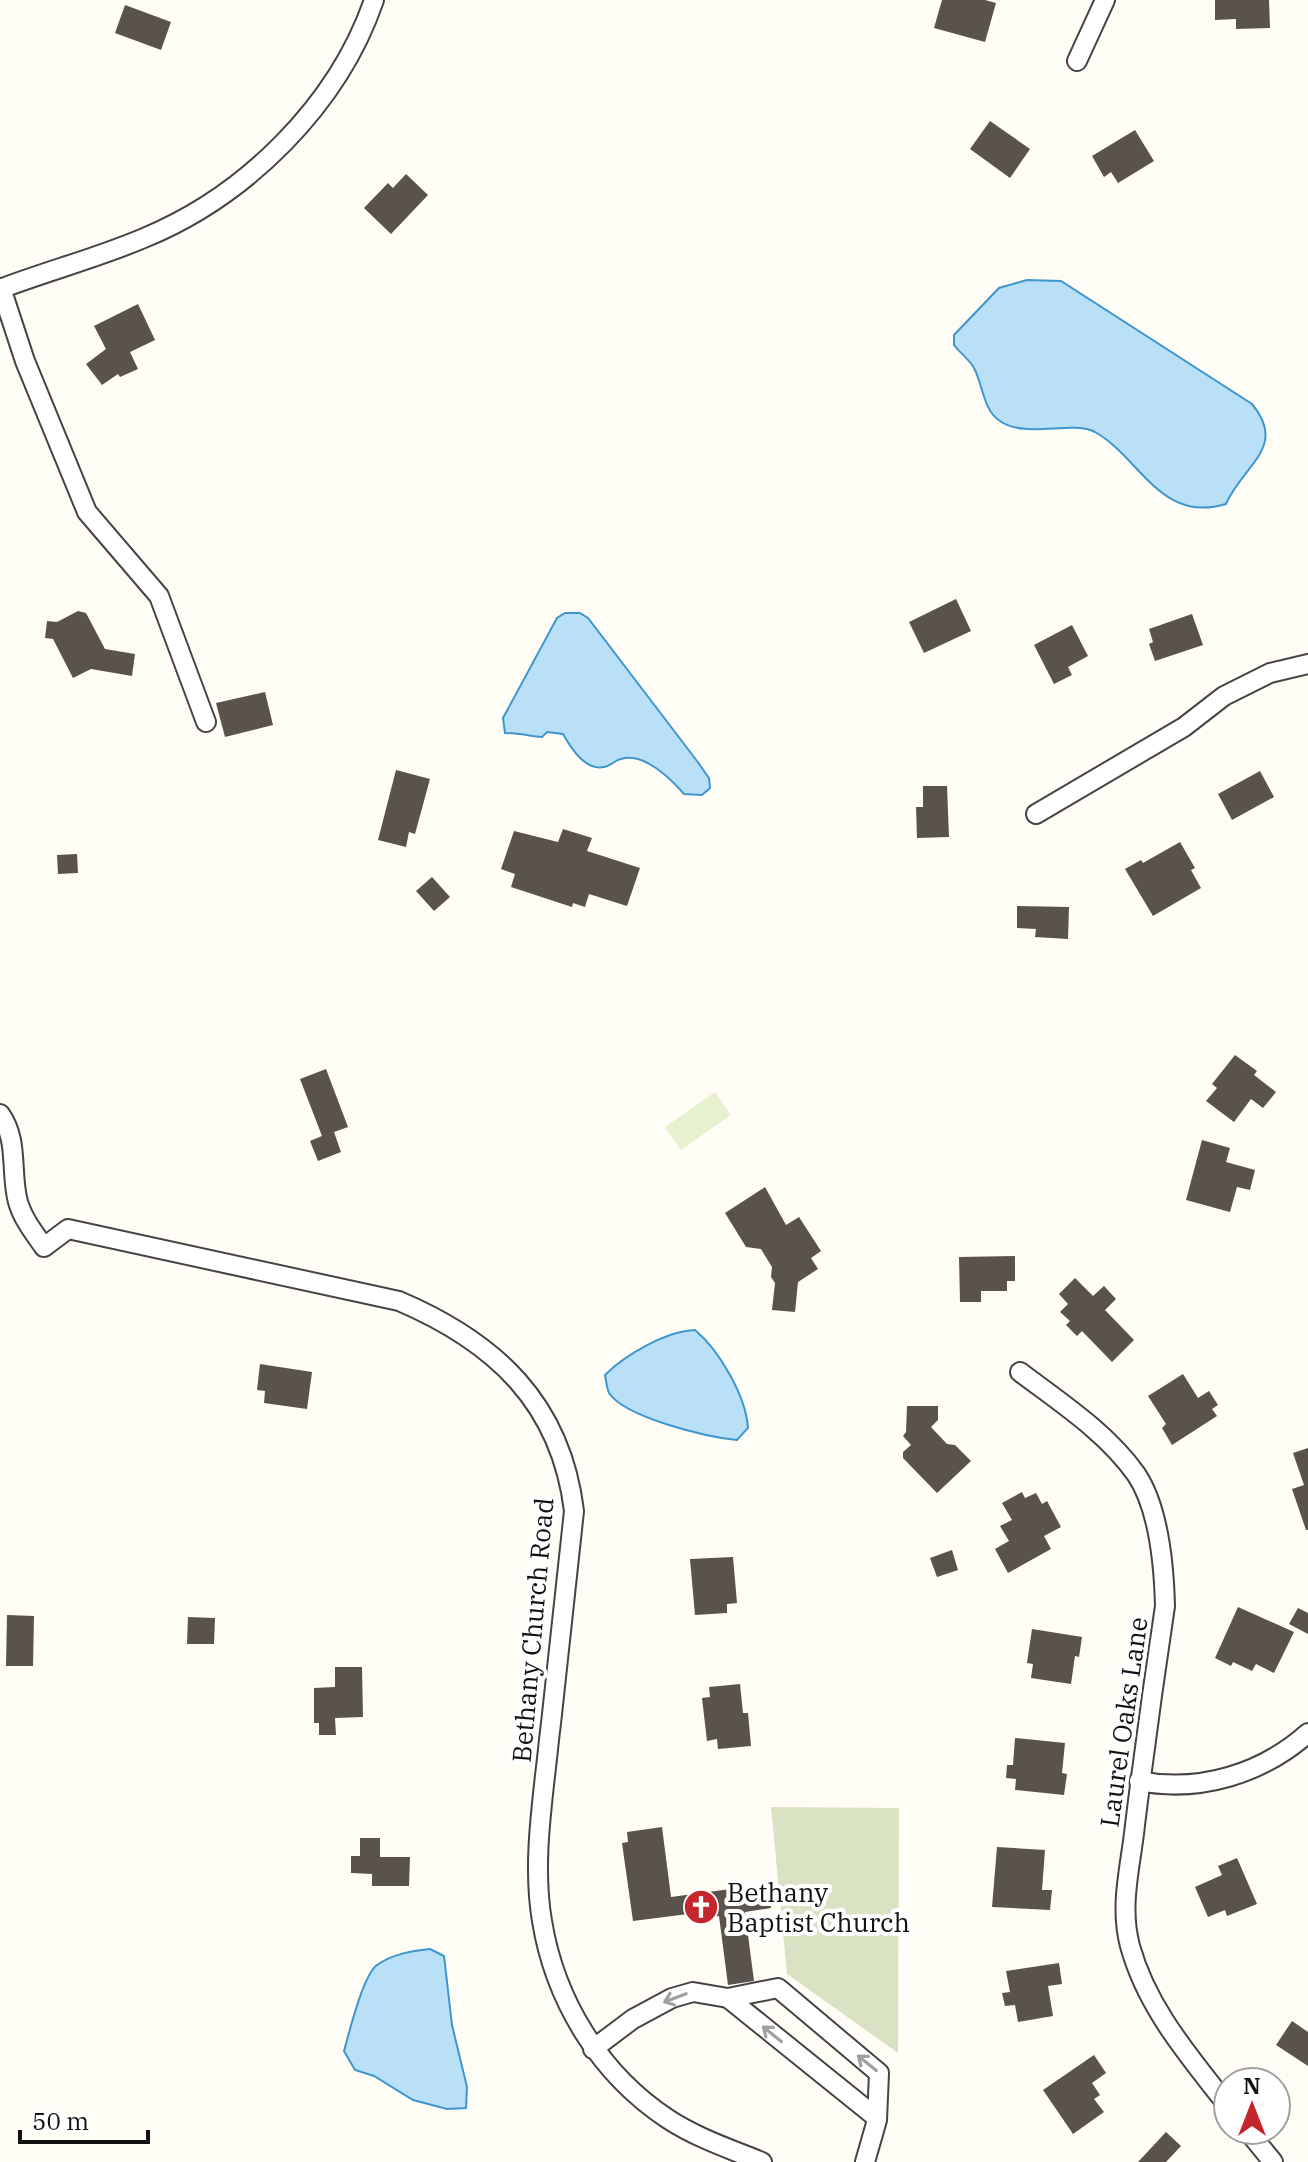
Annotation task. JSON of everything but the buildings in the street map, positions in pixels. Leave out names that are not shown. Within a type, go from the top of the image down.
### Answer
[{"type":"street","points":[[206,722],[159,596],[87,512],[25,361],[0,289],[144,238],[209,204],[250,173],[283,143],[338,74],[369,16],[374,0]]},
{"type":"street","points":[[1077,61],[1105,0]]},
{"type":"street","points":[[1036,814],[1184,727],[1224,696],[1270,673],[1308,664]]},
{"type":"street","name":"Bethany Church Road","points":[[0,1114],[10,1137],[19,1204],[27,1223],[44,1247],[68,1229],[399,1301],[442,1319],[476,1342],[507,1369],[533,1400],[564,1458],[574,1511],[540,1823],[541,1920],[552,1967],[571,2012],[593,2049],[633,2093],[668,2119],[702,2138],[762,2162]]},
{"type":"street","name":"Laurel Oaks Lane","points":[[1020,1372],[1100,1433],[1119,1454],[1138,1476],[1157,1530],[1165,1606],[1139,1781],[1125,1895],[1125,1921],[1130,1946],[1161,2017],[1212,2085]]},
{"type":"street","points":[[1139,1781],[1162,1786],[1213,1782],[1261,1764],[1308,1733]]},
{"type":"street","points":[[593,2049],[633,2019],[672,1998],[693,1992],[728,1998],[778,1988],[879,2073],[877,2118],[865,2162]]},
{"type":"street","points":[[728,1998],[877,2118]]},
{"type":"street","points":[[1260,2146],[1273,2162]]},
{"type":"green space","points":[[715,1092],[731,1115],[681,1150],[665,1127]]},
{"type":"green space","points":[[771,1807],[899,1808],[898,2053],[787,1974]]},
{"type":"water","points":[[1027,280],[1061,281],[1252,404],[1266,432],[1264,444],[1226,504],[1203,508],[1184,505],[1167,497],[1111,443],[1095,432],[1074,428],[1022,429],[994,416],[974,368],[954,345],[954,335],[999,288]]},
{"type":"water","points":[[565,613],[580,613],[588,618],[697,761],[709,778],[710,788],[702,795],[684,794],[664,774],[639,759],[621,759],[604,767],[591,766],[579,757],[563,734],[547,732],[542,737],[505,733],[503,718],[557,618]]},
{"type":"water","points":[[695,1330],[722,1361],[737,1388],[748,1428],[737,1440],[707,1435],[649,1418],[618,1402],[608,1391],[605,1375],[623,1360],[659,1339]]},
{"type":"water","points":[[430,1949],[444,1956],[452,2025],[467,2087],[466,2108],[447,2109],[413,2100],[374,2076],[355,2070],[344,2051],[357,2005],[377,1965],[409,1952]]},
{"type":"place","name":"Bethany Baptist Church","points":[[701,1907]]}]
